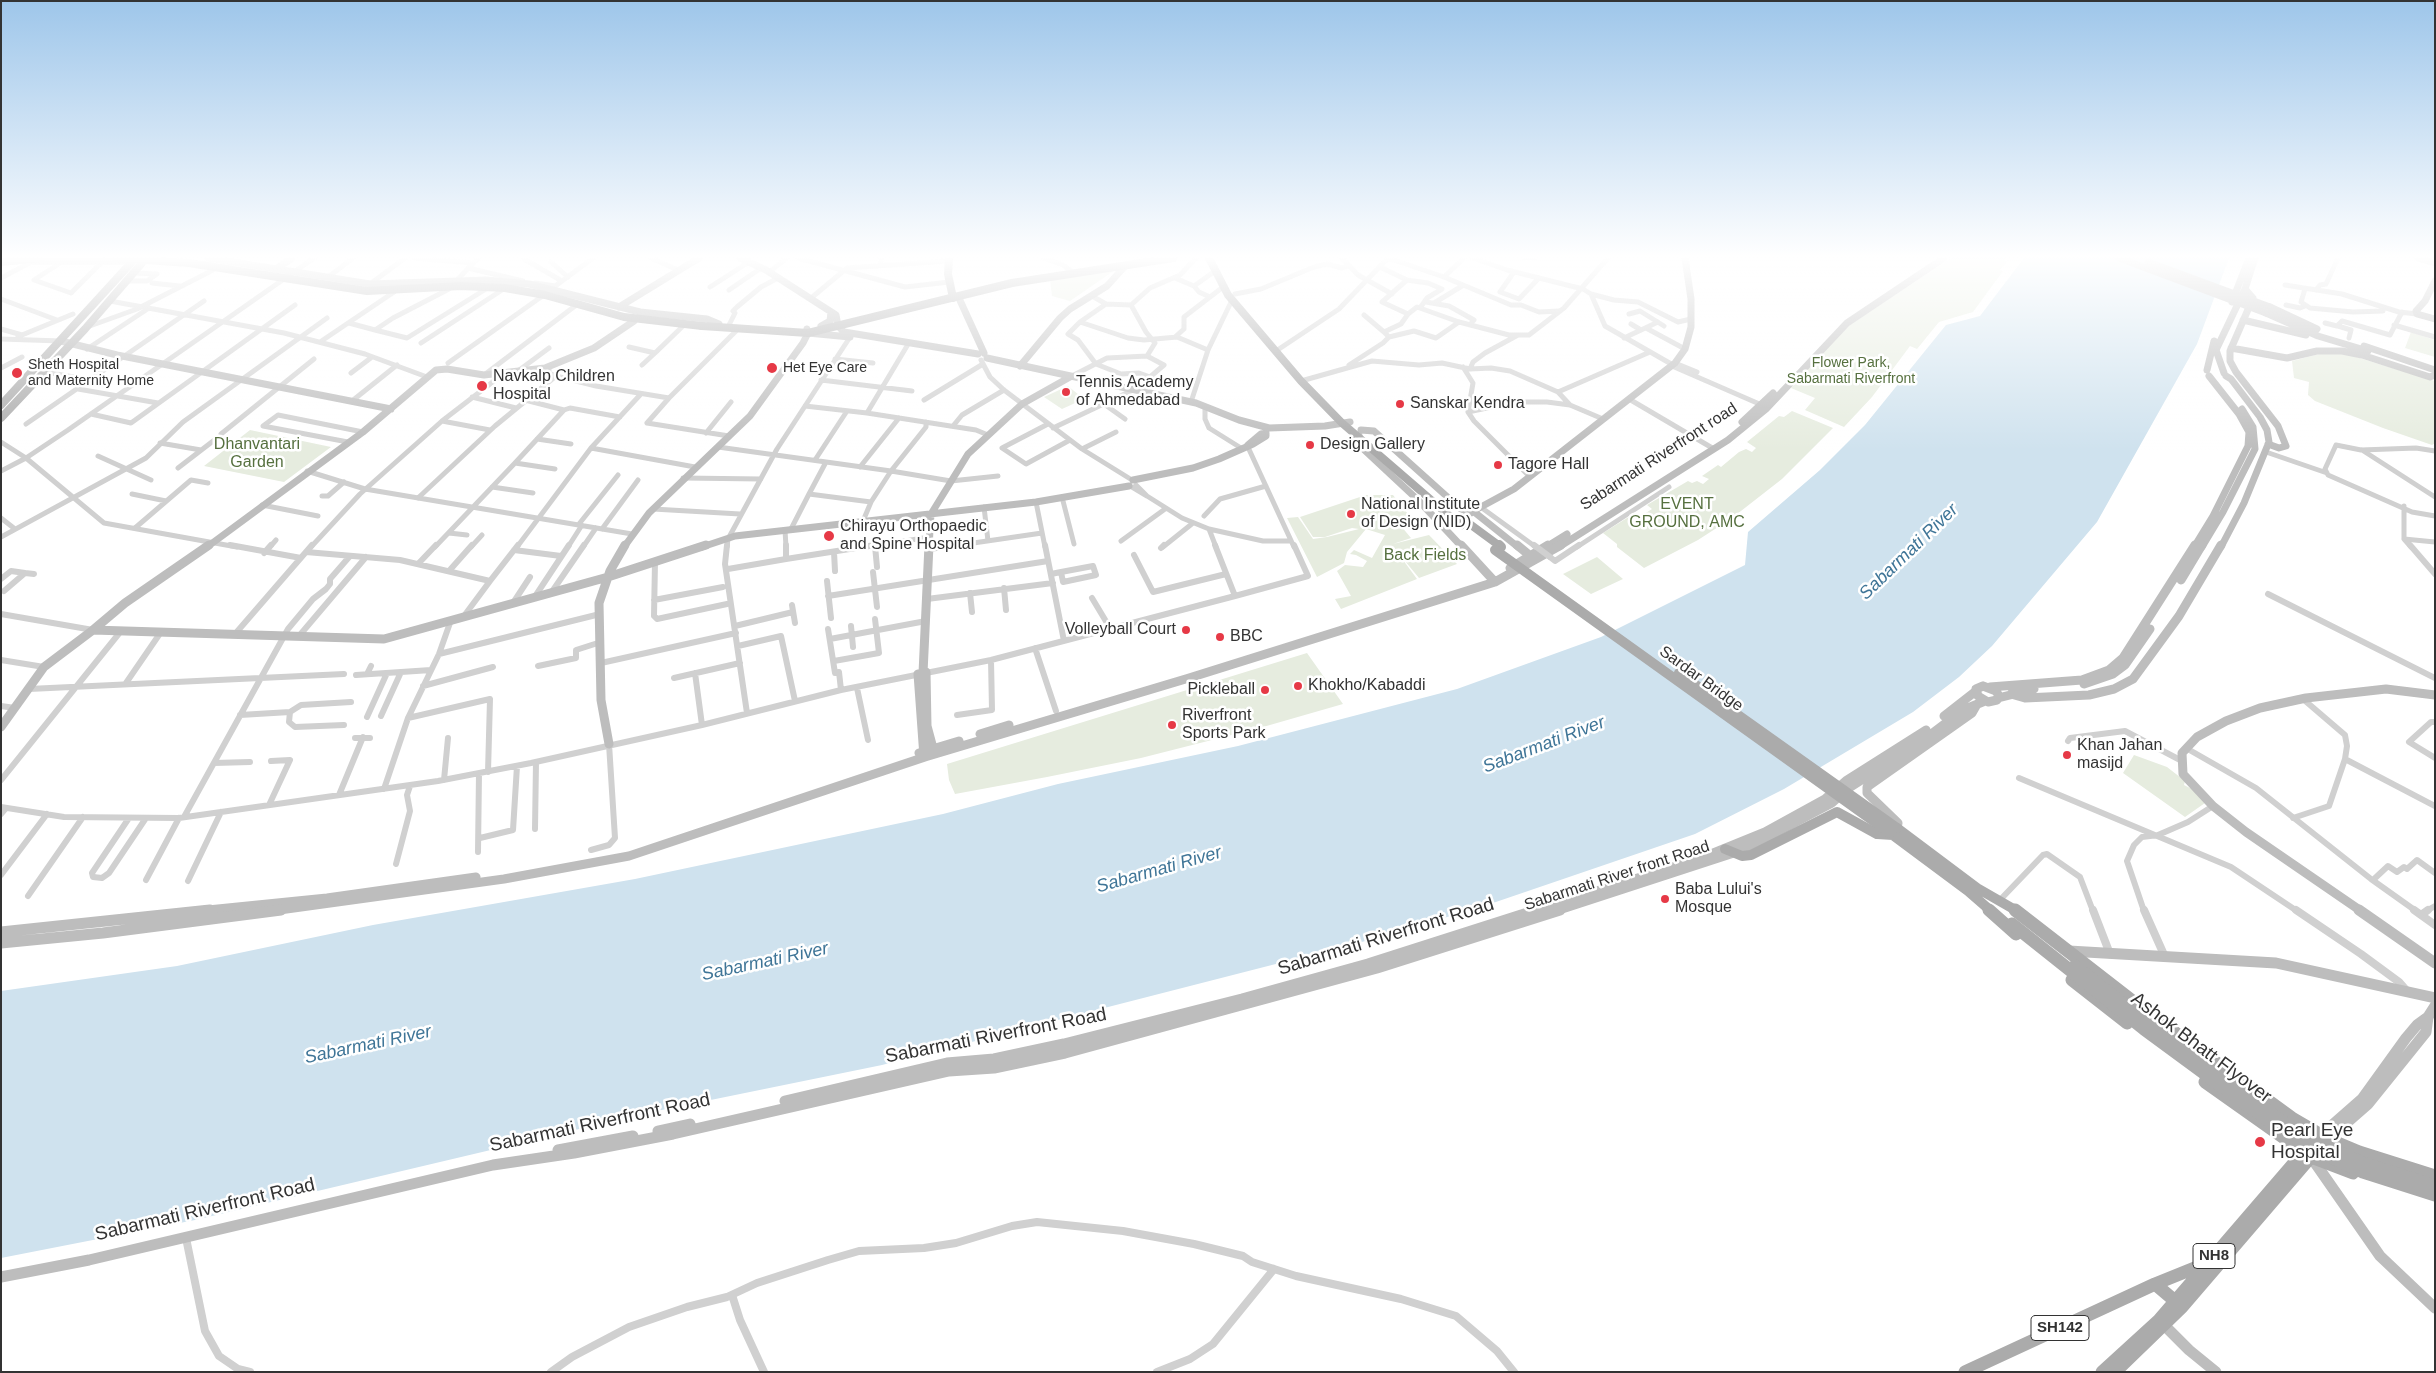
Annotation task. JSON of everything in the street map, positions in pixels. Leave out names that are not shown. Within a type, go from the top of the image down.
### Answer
[{"type":"main road","points":[[3,401],[77,322]]},
{"type":"main road","points":[[1,418],[91,322]]},
{"type":"main road","points":[[675,322],[784,333],[807,331],[846,322]]},
{"type":"main road","points":[[684,322],[807,331],[822,326],[838,324]]},
{"type":"main road","points":[[715,322],[719,324]]},
{"type":"main road","points":[[966,322],[981,357]]},
{"type":"main road","points":[[1255,322],[1303,380]]},
{"type":"main road","points":[[1256,322],[1303,380]]},
{"type":"main road","points":[[2415,364],[2435,375]]},
{"type":"main road","points":[[2208,373],[2218,379],[2225,376]]},
{"type":"main road","name":"Sardar Bridge","points":[[1303,380],[1353,427],[1465,524],[1973,890]]},
{"type":"main road","points":[[1239,420],[1245,426],[1267,431],[1314,432],[1353,427],[1374,431],[1454,502]]},
{"type":"main road","points":[[1472,512],[1533,559]]},
{"type":"main road","name":"Sabarmati River front Road","points":[[1729,851],[1816,812],[1963,710],[1980,703]]},
{"type":"main road","points":[[1729,851],[1742,856],[1751,855],[1837,812],[1844,814],[1877,834],[1893,832]]},
{"type":"main road","points":[[1973,890],[1999,901],[2021,914],[2261,1097],[2325,1137],[2359,1152],[2435,1176]]},
{"type":"main road","points":[[1973,890],[2002,922],[2105,1007],[2246,1112],[2307,1154],[2341,1169],[2435,1200]]},
{"type":"main road","name":"Ashok Bhatt Flyover","points":[[1973,890],[2149,1024],[2283,1122],[2321,1144],[2362,1163],[2435,1186]]},
{"type":"main road","name":"Ashok Bhatt Flyover","points":[[2015,922],[2144,1029],[2280,1129],[2320,1152],[2363,1172],[2435,1195]]},
{"type":"main road","points":[[641,1140],[940,1073],[994,1068],[1065,1053],[1270,999],[1448,943]]},
{"type":"main road","points":[[2325,1137],[2368,1104],[2426,1032],[2428,1017]]},
{"type":"main road","name":"NH8","points":[[2179,1304],[2208,1263],[2307,1154],[2325,1137]]},
{"type":"main road","name":"NH8","points":[[2115,1372],[2179,1304],[2307,1154]]},
{"type":"main road","points":[[2179,1304],[2155,1284],[2208,1263]]},
{"type":"main road","name":"SH142","points":[[1965,1372],[2155,1284]]},
{"type":"main road","name":"NH8","points":[[2102,1372],[2160,1325]]},
{"type":"street","points":[[12,339],[52,322]]},
{"type":"street","points":[[87,327],[102,322]]},
{"type":"street","points":[[86,349],[127,322]]},
{"type":"street","points":[[26,424],[175,322]]},
{"type":"street","points":[[222,322],[320,342],[372,357],[427,377]]},
{"type":"street","points":[[1,471],[26,458],[92,414],[222,322]]},
{"type":"street","points":[[92,414],[131,422],[271,322]]},
{"type":"street","points":[[1,537],[146,458],[184,422],[321,322]]},
{"type":"street","points":[[374,330],[387,322]]},
{"type":"street","points":[[320,342],[349,323],[407,338],[433,322]]},
{"type":"street","points":[[421,343],[453,322]]},
{"type":"street","points":[[448,363],[506,322]]},
{"type":"street","points":[[484,374],[553,322]]},
{"type":"street","points":[[1,727],[44,667],[125,603],[213,542],[306,471],[363,432],[436,370],[447,368],[484,374],[503,374],[549,367],[594,348],[631,322]]},
{"type":"street","points":[[651,322],[683,326],[705,325]]},
{"type":"street","points":[[822,326],[828,322]]},
{"type":"street","points":[[1020,366],[1056,322]]},
{"type":"street","points":[[1080,322],[1128,338],[1154,340],[1174,337],[1208,350]]},
{"type":"street","points":[[929,753],[923,673],[932,514],[968,454],[1022,404],[1070,377],[1096,364],[1107,358],[1148,356],[1164,365],[1150,377],[1139,373],[1121,374],[1096,364],[1078,340],[1068,334],[1080,322]]},
{"type":"street","points":[[1140,322],[1155,343],[1148,356]]},
{"type":"street","points":[[1174,337],[1184,329],[1184,322]]},
{"type":"street","points":[[1191,402],[1208,350],[1222,322]]},
{"type":"street","points":[[1279,349],[1319,322]]},
{"type":"street","points":[[1372,322],[1389,337]]},
{"type":"street","points":[[1384,332],[1402,322]]},
{"type":"street","points":[[1342,369],[1368,354],[1389,337],[1414,331],[1436,338],[1459,322]]},
{"type":"street","points":[[1460,322],[1471,323],[1509,334],[1529,335],[1546,322]]},
{"type":"street","points":[[1603,322],[1605,326],[1650,352],[1766,405]]},
{"type":"street","points":[[1624,338],[1658,322]]},
{"type":"street","points":[[1658,322],[1667,326],[1678,322]]},
{"type":"street","points":[[1444,527],[1482,508],[1530,477],[1674,364],[1685,349],[1690,338],[1691,322]]},
{"type":"street","name":"Sabarmati Riverfront road","points":[[1362,622],[1493,580],[1533,559],[1709,449],[1766,405],[1845,322]]},
{"type":"street","points":[[1980,703],[1976,691],[1980,686],[1990,687],[2082,680],[2109,670],[2122,658],[2137,638],[2213,516],[2248,446],[2249,432],[2240,414],[2208,373],[2211,349],[2222,322]]},
{"type":"street","points":[[1893,832],[1898,823],[1867,793],[1867,786],[1972,714],[1980,703],[1992,702],[1998,698],[2026,690],[2078,686],[2099,681],[2113,674],[2134,654],[2203,547],[2255,449],[2253,427],[2227,388],[2225,376],[2216,358],[2216,350],[2229,322]]},
{"type":"street","points":[[2242,322],[2232,348],[2230,361],[2236,372],[2278,426],[2285,439],[2286,446],[2267,448]]},
{"type":"street","points":[[2252,322],[2435,368]]},
{"type":"street","points":[[2291,322],[2318,336],[2415,364]]},
{"type":"street","points":[[2338,326],[2340,322]]},
{"type":"street","points":[[2348,322],[2388,335],[2394,324],[2435,337]]},
{"type":"street","points":[[2325,323],[2351,330],[2349,338]]},
{"type":"street","points":[[838,324],[844,332],[851,336],[981,357]]},
{"type":"street","points":[[1631,324],[1640,330]]},
{"type":"street","points":[[642,365],[683,326]]},
{"type":"street","points":[[730,436],[647,423],[738,328]]},
{"type":"street","points":[[1646,328],[1685,349]]},
{"type":"street","points":[[1,329],[22,335]]},
{"type":"street","points":[[591,850],[609,845],[615,838],[609,744],[601,700],[599,603],[608,577],[632,534],[653,509],[695,466],[750,416],[803,343],[807,331],[851,336],[981,357],[1191,402],[1239,420]]},
{"type":"street","points":[[1470,369],[1474,362],[1485,353],[1519,335]]},
{"type":"street","points":[[747,713],[728,569],[725,564],[728,539],[774,454],[851,336]]},
{"type":"street","points":[[1,339],[61,341],[86,349],[124,357],[391,409]]},
{"type":"street","points":[[867,413],[907,346]]},
{"type":"street","points":[[629,347],[655,353]]},
{"type":"street","points":[[517,372],[549,348]]},
{"type":"street","points":[[2232,348],[2288,358],[2317,351],[2342,351],[2362,355],[2430,377],[2435,375]]},
{"type":"street","points":[[1558,392],[1650,352]]},
{"type":"street","points":[[1,368],[22,357]]},
{"type":"street","points":[[351,373],[372,357]]},
{"type":"street","points":[[981,357],[990,377],[1004,390],[1165,509],[1209,529],[1264,541],[1291,541]]},
{"type":"street","points":[[924,400],[981,357]]},
{"type":"street","points":[[178,468],[314,359]]},
{"type":"street","points":[[835,359],[873,364]]},
{"type":"street","points":[[1303,380],[1372,361],[1419,365],[1442,364],[1470,369],[1491,368],[1510,371],[1558,392],[1570,405]]},
{"type":"street","points":[[352,402],[396,365]]},
{"type":"street","points":[[549,367],[549,373],[556,376],[640,395],[669,398]]},
{"type":"street","points":[[1463,367],[1473,383],[1468,412],[1474,421],[1530,477]]},
{"type":"street","points":[[45,372],[91,380]]},
{"type":"street","points":[[235,634],[300,558],[365,489],[442,421],[503,374]]},
{"type":"street","points":[[418,498],[490,430],[556,376]]},
{"type":"street","points":[[2011,694],[2024,698],[2048,698],[2089,695],[2114,689],[2134,679],[2179,616],[2213,561],[2244,503],[2267,448],[2267,430],[2260,417],[2231,379],[2225,376]]},
{"type":"street","points":[[821,380],[912,392]]},
{"type":"street","points":[[78,389],[158,403]]},
{"type":"street","points":[[953,426],[962,415],[1004,390]]},
{"type":"street","points":[[1054,428],[1133,390]]},
{"type":"street","points":[[464,616],[591,448],[640,395]]},
{"type":"street","points":[[472,397],[516,408]]},
{"type":"street","points":[[525,400],[564,410]]},
{"type":"street","points":[[1628,400],[1709,449]]},
{"type":"street","points":[[706,433],[730,402]]},
{"type":"street","points":[[1468,412],[1515,402],[1547,402],[1570,405],[1603,419]]},
{"type":"street","points":[[1104,404],[1124,419]]},
{"type":"street","points":[[805,406],[953,426],[976,430],[988,435]]},
{"type":"street","points":[[1,814],[4,807],[46,814],[83,817],[182,817],[410,786],[488,772],[702,725],[841,690],[991,660],[1308,576],[1245,446],[1209,428],[1204,419],[1205,407]]},
{"type":"street","points":[[418,564],[564,410],[570,408],[620,417]]},
{"type":"street","points":[[814,460],[847,411]]},
{"type":"street","points":[[348,442],[262,426],[278,415],[363,432]]},
{"type":"street","points":[[860,467],[899,418]]},
{"type":"street","points":[[442,421],[490,430]]},
{"type":"street","points":[[863,521],[871,502],[926,427],[926,422]]},
{"type":"street","points":[[1048,424],[1002,448],[1026,464],[1070,440]]},
{"type":"street","points":[[1353,427],[1359,445],[1444,527],[1493,580]]},
{"type":"street","points":[[1,614],[93,630],[384,639],[608,577],[728,539],[788,529],[1036,502],[1103,490],[1202,465],[1245,446],[1267,431]]},
{"type":"street","points":[[1082,449],[1116,432]]},
{"type":"street","points":[[537,439],[571,444]]},
{"type":"street","points":[[1,442],[26,458],[93,516],[104,523],[300,558]]},
{"type":"street","points":[[160,443],[201,450]]},
{"type":"street","points":[[2327,473],[2325,469],[2336,445],[2361,450],[2416,448],[2435,450]]},
{"type":"street","points":[[718,447],[952,481],[998,476]]},
{"type":"street","points":[[591,448],[695,466]]},
{"type":"street","points":[[2267,448],[2327,473],[2328,476],[2404,506],[2412,512],[2435,516]]},
{"type":"street","points":[[2361,450],[2435,497]]},
{"type":"street","points":[[98,456],[151,480]]},
{"type":"street","points":[[786,558],[788,529],[826,462]]},
{"type":"street","points":[[515,463],[555,469]]},
{"type":"street","points":[[306,471],[365,489],[632,534]]},
{"type":"street","points":[[534,598],[581,525],[618,475]]},
{"type":"street","points":[[683,478],[761,479]]},
{"type":"street","points":[[135,528],[192,480],[208,483]]},
{"type":"street","points":[[551,592],[638,480]]},
{"type":"street","points":[[322,496],[328,496],[344,482]]},
{"type":"street","points":[[1204,516],[1220,499],[1266,486]]},
{"type":"street","points":[[492,487],[533,493]]},
{"type":"street","points":[[1482,508],[1554,560],[1669,487]]},
{"type":"street","points":[[132,494],[166,501]]},
{"type":"street","points":[[809,494],[871,502]]},
{"type":"street","points":[[1062,497],[1074,544]]},
{"type":"street","points":[[1036,502],[1064,642]]},
{"type":"street","points":[[1454,502],[1472,512]]},
{"type":"street","points":[[262,505],[318,516]]},
{"type":"street","points":[[2404,506],[2404,539],[2435,574]]},
{"type":"street","points":[[984,507],[988,541]]},
{"type":"street","points":[[653,509],[740,514]]},
{"type":"street","points":[[1122,541],[1165,509]]},
{"type":"street","points":[[1,518],[15,530]]},
{"type":"street","points":[[1161,548],[1193,523]]},
{"type":"street","points":[[1209,529],[1235,596]]},
{"type":"street","points":[[449,533],[467,536]]},
{"type":"street","points":[[930,549],[1042,533]]},
{"type":"street","points":[[449,571],[482,535]]},
{"type":"street","points":[[728,569],[786,558],[930,537]]},
{"type":"street","points":[[2404,539],[2435,542]]},
{"type":"street","points":[[264,553],[276,540]]},
{"type":"street","points":[[875,546],[877,607]]},
{"type":"street","points":[[514,550],[561,556]]},
{"type":"street","points":[[306,552],[400,560],[490,581]]},
{"type":"street","points":[[834,552],[835,571]]},
{"type":"street","points":[[1134,555],[1153,592],[1226,574]]},
{"type":"street","points":[[146,880],[214,763],[259,678],[284,636],[313,599],[326,589],[330,584],[330,579],[350,556]]},
{"type":"street","points":[[299,636],[366,557]]},
{"type":"street","points":[[828,596],[928,578],[1048,561]]},
{"type":"street","points":[[655,562],[654,616],[657,618],[727,604]]},
{"type":"street","points":[[1051,574],[1061,572],[1094,566],[1096,575],[1063,582],[1061,572]]},
{"type":"street","points":[[1,569],[34,574]]},
{"type":"street","points":[[1,579],[11,570]]},
{"type":"street","points":[[4,591],[25,573]]},
{"type":"street","points":[[514,603],[517,594],[530,577]]},
{"type":"street","points":[[827,581],[831,618]]},
{"type":"street","points":[[1,583],[22,585]]},
{"type":"street","points":[[927,599],[1052,583]]},
{"type":"street","points":[[654,600],[723,587]]},
{"type":"street","points":[[1004,588],[1006,610]]},
{"type":"street","points":[[970,593],[972,612]]},
{"type":"street","points":[[2268,594],[2435,678]]},
{"type":"street","points":[[1092,598],[1110,628]]},
{"type":"street","points":[[601,663],[736,629],[792,609],[795,623]]},
{"type":"street","points":[[438,654],[600,614]]},
{"type":"street","points":[[834,661],[879,653],[874,619]]},
{"type":"street","points":[[384,789],[408,718],[431,670],[451,620]]},
{"type":"street","points":[[830,639],[926,621]]},
{"type":"street","points":[[1,932],[394,890],[580,862],[648,845],[1056,711],[1362,622]]},
{"type":"street","points":[[982,736],[1362,622]]},
{"type":"street","points":[[851,626],[853,647]]},
{"type":"street","points":[[828,629],[835,673],[839,672],[841,690]]},
{"type":"street","points":[[1,780],[121,631]]},
{"type":"street","points":[[126,683],[161,632]]},
{"type":"street","points":[[738,646],[781,636],[795,701]]},
{"type":"street","points":[[538,666],[576,658],[576,650],[601,642]]},
{"type":"street","points":[[1035,648],[1056,711]]},
{"type":"street","points":[[1,660],[44,667]]},
{"type":"street","points":[[957,715],[992,710],[991,660]]},
{"type":"street","points":[[674,678],[740,663]]},
{"type":"street","points":[[367,674],[371,666]]},
{"type":"street","points":[[423,686],[493,667]]},
{"type":"street","points":[[356,675],[431,670]]},
{"type":"street","points":[[381,716],[401,672]]},
{"type":"street","points":[[367,717],[386,673]]},
{"type":"street","points":[[695,673],[702,725]]},
{"type":"street","points":[[29,689],[79,684],[344,674]]},
{"type":"street","points":[[1990,687],[1998,693],[1998,698]]},
{"type":"street","points":[[857,688],[868,740]]},
{"type":"street","points":[[2435,695],[2386,689],[2303,699],[2260,708],[2226,721],[2197,737],[2182,753],[2183,774],[2214,806],[2246,832],[2435,963]]},
{"type":"street","name":"Sabarmati Riverfront Road","points":[[1,1275],[543,1153],[604,1140],[642,1135],[946,1063],[994,1059],[1064,1044],[1260,994],[1448,943],[1729,851],[1824,800],[1847,780],[1913,739],[1976,691]]},
{"type":"street","points":[[408,718],[490,699],[488,772]]},
{"type":"street","points":[[2294,818],[2329,806],[2345,759],[2347,746],[2345,735],[2303,699]]},
{"type":"street","points":[[240,715],[290,712],[302,705],[351,702]]},
{"type":"street","points":[[1,706],[16,708]]},
{"type":"street","points":[[290,712],[289,722],[295,727],[344,725]]},
{"type":"street","points":[[2435,722],[2431,722],[2409,742],[2435,758]]},
{"type":"street","points":[[2068,741],[2070,738],[2125,732],[2182,761]]},
{"type":"street","points":[[339,795],[363,738]]},
{"type":"street","points":[[444,780],[448,738]]},
{"type":"street","points":[[2186,748],[2256,788],[2373,880],[2435,925]]},
{"type":"street","points":[[1,943],[103,933],[383,897],[600,863],[650,850],[929,753]]},
{"type":"street","points":[[2345,759],[2435,806]]},
{"type":"street","points":[[269,806],[290,760],[271,761]]},
{"type":"street","points":[[214,763],[250,762]]},
{"type":"street","points":[[536,762],[536,829]]},
{"type":"street","points":[[480,838],[512,830],[517,766]]},
{"type":"street","points":[[478,852],[480,838],[479,773]]},
{"type":"street","points":[[2019,778],[2123,823],[2216,859],[2250,879],[2361,954],[2399,982],[2408,992]]},
{"type":"street","points":[[396,864],[410,811],[407,796],[410,786]]},
{"type":"street","points":[[2165,958],[2140,902],[2126,861],[2134,845],[2142,837],[2158,835],[2188,822],[2214,806]]},
{"type":"street","points":[[188,881],[221,812]]},
{"type":"street","points":[[1,875],[46,814]]},
{"type":"street","points":[[28,896],[83,817]]},
{"type":"street","points":[[129,818],[92,873],[93,877],[102,878],[109,873],[146,818]]},
{"type":"street","points":[[1999,901],[2043,855],[2047,854],[2080,878],[2110,954]]},
{"type":"street","points":[[2373,880],[2388,866],[2397,872],[2404,868],[2406,869],[2417,860],[2435,873]]},
{"type":"street","points":[[2421,915],[2435,906]]},
{"type":"street","points":[[2069,951],[2276,964],[2435,998]]},
{"type":"street","points":[[2428,1017],[2435,1006]]},
{"type":"street","name":"Sabarmati Riverfront Road","points":[[1,1275],[89,1260],[493,1165],[641,1140]]},
{"type":"street","points":[[2307,1154],[2380,1256],[2435,1308]]},
{"type":"street","points":[[550,1372],[572,1357],[629,1327],[732,1295],[758,1282],[859,1251],[932,1247],[956,1243],[1012,1226],[1037,1222],[1124,1231],[1194,1244],[1243,1256],[1252,1262],[1296,1276],[1401,1299],[1456,1316],[1497,1350],[1514,1372]]},
{"type":"street","points":[[186,1238],[205,1331],[219,1356],[238,1371],[250,1372]]},
{"type":"street","points":[[1157,1372],[1190,1359],[1212,1344],[1274,1269]]},
{"type":"street","points":[[732,1295],[740,1320],[764,1372]]},
{"type":"street","points":[[2160,1325],[2209,1372]]},
{"type":"street","points":[[2160,1325],[2216,1372]]},
{"type":"green space","name":"Flower Park, Sabarmati Riverfront","points":[[1854,322],[1939,322],[1917,349],[1910,346],[1872,397],[1844,427],[1805,410],[1815,398],[1791,388]]},
{"type":"green space","points":[[2411,332],[2435,340],[2435,357],[2405,348]]},
{"type":"green space","points":[[2331,352],[2353,356],[2435,381],[2435,443],[2432,445],[2383,428],[2315,401],[2308,395],[2309,382],[2294,378],[2292,361]]},
{"type":"green space","name":"Tennis Academy of Ahmedabad","points":[[1068,386],[1084,399],[1062,409],[1044,397]]},
{"type":"green space","name":"EVENT GROUND, AMC","points":[[1792,411],[1833,428],[1782,479],[1732,518],[1698,540],[1644,568],[1617,547],[1617,544],[1603,533],[1635,513],[1641,516],[1652,509],[1647,505],[1688,481],[1692,483],[1697,481],[1703,484],[1709,479],[1702,476],[1718,465],[1721,467],[1739,452],[1746,449],[1752,452],[1756,448],[1747,442],[1779,416],[1784,417]]},
{"type":"green space","name":"Dhanvantari Garden","points":[[250,430],[331,447],[284,482],[204,466]]},
{"type":"green space","name":"Back Fields","points":[[1366,495],[1393,495],[1411,518],[1396,520],[1411,538],[1393,544],[1429,535],[1457,564],[1419,578],[1395,549],[1417,579],[1341,609],[1335,599],[1351,596],[1337,571],[1345,565],[1363,567],[1367,561],[1350,554],[1354,550],[1372,558],[1385,535],[1366,529],[1347,552],[1344,563],[1317,577],[1287,518],[1298,517],[1313,539],[1327,537],[1359,529],[1352,528],[1325,537],[1313,537],[1300,517]]},
{"type":"green space","points":[[1597,557],[1623,579],[1591,594],[1563,574]]},
{"type":"green space","name":"Riverfront Sports Park","points":[[1307,653],[1343,704],[1263,727],[1141,758],[1047,777],[955,794],[949,780],[947,764]]},
{"type":"green space","points":[[2134,755],[2167,767],[2185,781],[2184,785],[2192,789],[2205,803],[2185,817],[2123,773]]},
{"type":"water","name":"Sabarmati River","points":[[1957,322],[2205,322],[2197,344],[2097,522],[1992,646],[1959,677],[1913,712],[1784,789],[1695,834],[1490,904],[1381,937],[882,1065],[647,1113],[195,1220],[1,1258],[1,991],[177,966],[373,925],[635,879],[943,814],[1058,784],[1238,746],[1457,689],[1601,637],[1745,565],[1748,532],[1820,470],[1865,425],[1946,325]]},
{"type":"place","name":"Het Eye Care","points":[[772,368]]},
{"type":"place","name":"Sheth Hospital and Maternity Home","points":[[17,373]]},
{"type":"place","name":"Navkalp Children Hospital","points":[[482,386]]},
{"type":"place","name":"Tennis Academy of Ahmedabad","points":[[1066,392]]},
{"type":"place","name":"Sanskar Kendra","points":[[1400,404]]},
{"type":"place","name":"Design Gallery","points":[[1310,445]]},
{"type":"place","name":"Tagore Hall","points":[[1498,465]]},
{"type":"place","name":"National Institute of Design (NID)","points":[[1351,514]]},
{"type":"place","name":"Chirayu Orthopaedic and Spine Hospital","points":[[829,536]]},
{"type":"place","name":"Volleyball Court","points":[[1186,630]]},
{"type":"place","name":"BBC","points":[[1220,637]]},
{"type":"place","name":"Khokho/Kabaddi","points":[[1298,686]]},
{"type":"place","name":"Pickleball","points":[[1265,690]]},
{"type":"place","name":"Riverfront Sports Park","points":[[1172,725]]},
{"type":"place","name":"Khan Jahan masijd","points":[[2067,755]]},
{"type":"place","name":"Baba Lului's Mosque","points":[[1665,899]]},
{"type":"place","name":"Pearl Eye Hospital","points":[[2260,1142]]}]
